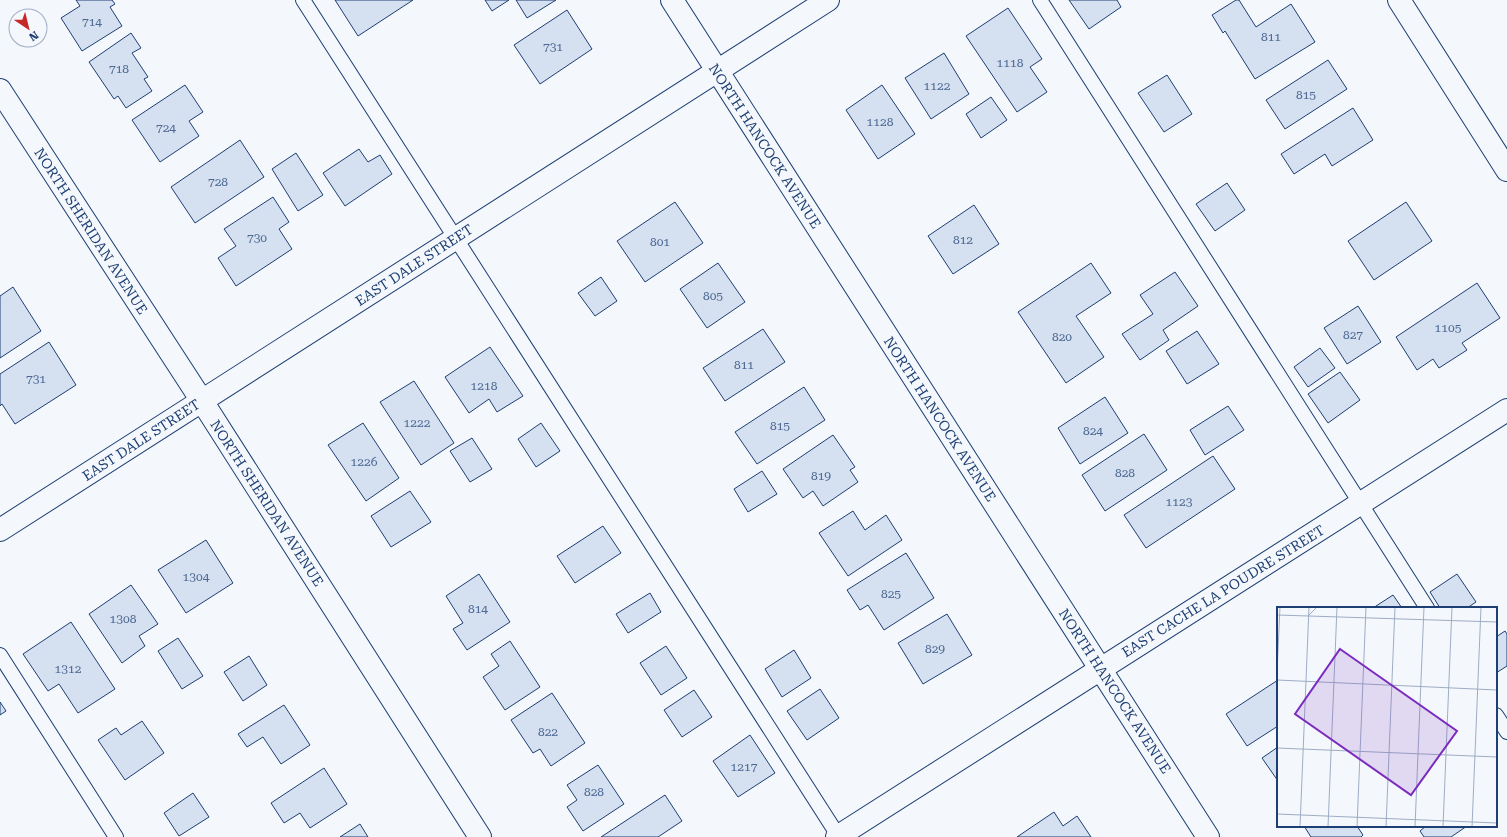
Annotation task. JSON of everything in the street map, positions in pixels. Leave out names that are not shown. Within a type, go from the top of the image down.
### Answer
[{"type":"street","name":"NORTH HANCOCK AVENUE","points":[[672,0],[1208,837]]},
{"type":"street","name":"EAST DALE STREET","points":[[0,530],[828,0]]},
{"type":"street","points":[[1399,0],[1507,170]]},
{"type":"street","name":"NORTH SHERIDAN AVENUE","points":[[0,90],[202,401],[480,837]]},
{"type":"street","name":"EAST CACHE LA POUDRE STREET","points":[[838,837],[1507,410]]},
{"type":"lane","points":[[303,0],[838,837]]},
{"type":"lane","points":[[1040,0],[1426,607]]},
{"type":"lane","points":[[0,655],[116,837]]},
{"type":"lane","points":[[1497,717],[1507,732]]},
{"type":"building","points":[[76,0],[112,0],[115,4],[110,7],[122,26],[82,51],[61,18],[80,6]]},
{"type":"building","points":[[335,0],[413,0],[358,36]]},
{"type":"building","points":[[485,0],[509,0],[492,11]]},
{"type":"building","points":[[516,0],[556,0],[527,18]]},
{"type":"building","points":[[1069,0],[1117,0],[1121,7],[1089,29]]},
{"type":"building","points":[[1236,0],[1239,0],[1256,27],[1291,4],[1315,42],[1255,79],[1225,31],[1223,33],[1212,15]]},
{"type":"building","points":[[1008,8],[1042,59],[1030,67],[1047,92],[1017,112],[966,36]]},
{"type":"building","points":[[567,10],[592,49],[540,84],[514,45]]},
{"type":"building","points":[[131,33],[141,48],[132,53],[148,77],[144,79],[152,91],[126,108],[118,96],[114,99],[89,62]]},
{"type":"building","points":[[944,53],[969,94],[931,119],[905,78]]},
{"type":"building","points":[[1328,60],[1347,89],[1285,129],[1266,100]]},
{"type":"building","points":[[1167,75],[1192,114],[1164,132],[1138,93]]},
{"type":"building","points":[[185,85],[203,112],[189,121],[199,136],[160,162],[132,120]]},
{"type":"building","points":[[882,85],[915,134],[878,159],[846,110]]},
{"type":"building","points":[[991,97],[1007,120],[981,138],[966,114]]},
{"type":"building","points":[[1353,108],[1373,140],[1332,166],[1325,154],[1294,174],[1281,154]]},
{"type":"building","points":[[240,140],[264,177],[195,223],[171,187]]},
{"type":"building","points":[[359,149],[368,162],[380,155],[392,174],[345,206],[323,173]]},
{"type":"building","points":[[296,153],[323,195],[298,211],[272,169]]},
{"type":"building","points":[[1227,183],[1245,210],[1215,231],[1196,204]]},
{"type":"building","points":[[273,197],[289,222],[279,229],[292,249],[236,286],[218,258],[236,246],[224,229]]},
{"type":"building","points":[[675,202],[703,243],[645,282],[617,241]]},
{"type":"building","points":[[1406,202],[1432,241],[1374,280],[1348,241]]},
{"type":"building","points":[[974,205],[999,244],[953,274],[928,236]]},
{"type":"building","points":[[718,263],[745,302],[707,328],[680,289]]},
{"type":"building","points":[[1091,263],[1111,293],[1076,316],[1104,357],[1066,383],[1018,312]]},
{"type":"building","points":[[1175,272],[1198,306],[1163,330],[1169,340],[1140,360],[1122,334],[1153,314],[1140,295]]},
{"type":"building","points":[[601,277],[617,301],[595,316],[578,293]]},
{"type":"building","points":[[1477,283],[1500,318],[1462,343],[1467,350],[1439,368],[1433,359],[1417,370],[1396,337]]},
{"type":"building","points":[[13,287],[41,331],[0,358],[0,296]]},
{"type":"building","points":[[1358,306],[1381,342],[1347,364],[1324,328]]},
{"type":"building","points":[[763,329],[785,362],[725,401],[703,368]]},
{"type":"building","points":[[1197,331],[1219,364],[1187,384],[1166,351]]},
{"type":"building","points":[[49,342],[76,385],[15,424],[2,404],[0,406],[0,374]]},
{"type":"building","points":[[490,347],[523,396],[497,412],[489,399],[469,413],[445,377]]},
{"type":"building","points":[[1320,348],[1335,368],[1308,387],[1294,367]]},
{"type":"building","points":[[1340,372],[1360,400],[1328,423],[1308,394]]},
{"type":"building","points":[[414,381],[454,443],[421,465],[380,402]]},
{"type":"building","points":[[804,387],[825,420],[757,464],[735,432]]},
{"type":"building","points":[[1105,397],[1128,433],[1080,464],[1058,428]]},
{"type":"building","points":[[1228,406],[1244,430],[1205,455],[1190,430]]},
{"type":"building","points":[[363,423],[399,478],[366,501],[328,445]]},
{"type":"building","points":[[541,423],[560,451],[536,467],[518,439]]},
{"type":"building","points":[[1144,434],[1167,470],[1105,511],[1082,475]]},
{"type":"building","points":[[833,435],[855,467],[850,470],[858,482],[823,506],[813,491],[803,498],[783,469]]},
{"type":"building","points":[[472,438],[492,469],[470,482],[450,451]]},
{"type":"building","points":[[1213,456],[1235,489],[1146,548],[1124,515]]},
{"type":"building","points":[[762,471],[777,494],[748,512],[734,489]]},
{"type":"building","points":[[410,491],[431,522],[391,547],[371,516]]},
{"type":"building","points":[[853,511],[865,530],[886,515],[902,540],[848,576],[819,533]]},
{"type":"building","points":[[603,526],[621,553],[575,583],[557,556]]},
{"type":"building","points":[[206,540],[233,583],[186,613],[158,570]]},
{"type":"building","points":[[906,553],[934,598],[884,630],[868,605],[860,610],[847,590]]},
{"type":"building","points":[[479,574],[510,622],[467,650],[453,629],[463,623],[446,596]]},
{"type":"building","points":[[1457,574],[1476,602],[1468,607],[1439,607],[1430,592]]},
{"type":"building","points":[[131,585],[158,624],[139,636],[145,646],[122,663],[89,614]]},
{"type":"building","points":[[650,593],[661,612],[628,633],[616,614]]},
{"type":"building","points":[[1393,595],[1401,607],[1375,607]]},
{"type":"building","points":[[947,614],[972,655],[923,684],[898,643]]},
{"type":"building","points":[[71,622],[115,689],[78,713],[59,684],[48,691],[23,654]]},
{"type":"building","points":[[1505,631],[1507,634],[1507,666],[1497,672],[1497,636]]},
{"type":"building","points":[[178,638],[203,676],[182,689],[158,651]]},
{"type":"building","points":[[510,641],[540,687],[505,710],[483,677],[499,666],[491,654]]},
{"type":"building","points":[[666,646],[687,678],[661,695],[640,663]]},
{"type":"building","points":[[794,650],[811,678],[782,697],[765,669]]},
{"type":"building","points":[[249,656],[267,685],[243,701],[224,672]]},
{"type":"building","points":[[1277,681],[1277,727],[1247,746],[1226,714]]},
{"type":"building","points":[[820,689],[839,718],[807,740],[787,711]]},
{"type":"building","points":[[694,690],[712,717],[682,737],[664,710]]},
{"type":"building","points":[[552,693],[585,743],[551,766],[540,749],[533,753],[511,720]]},
{"type":"building","points":[[0,702],[6,711],[0,715]]},
{"type":"building","points":[[284,705],[310,745],[281,764],[263,737],[247,747],[238,734]]},
{"type":"building","points":[[142,721],[164,753],[125,780],[98,740],[116,728],[121,735]]},
{"type":"building","points":[[750,735],[775,773],[738,797],[713,761]]},
{"type":"building","points":[[1277,748],[1277,780],[1262,758]]},
{"type":"building","points":[[598,765],[624,804],[583,831],[567,807],[577,800],[567,785]]},
{"type":"building","points":[[324,768],[347,804],[310,828],[300,813],[284,823],[271,803]]},
{"type":"building","points":[[193,793],[209,817],[179,836],[164,813]]},
{"type":"building","points":[[665,795],[682,821],[658,837],[601,837]]},
{"type":"building","points":[[1054,812],[1063,826],[1077,816],[1091,837],[1017,837]]},
{"type":"building","points":[[360,824],[368,837],[340,837]]},
{"type":"building","points":[[1305,827],[1358,827],[1363,835],[1361,837],[1311,837]]},
{"type":"building","points":[[1425,827],[1466,827],[1451,837],[1424,837],[1420,831]]}]
